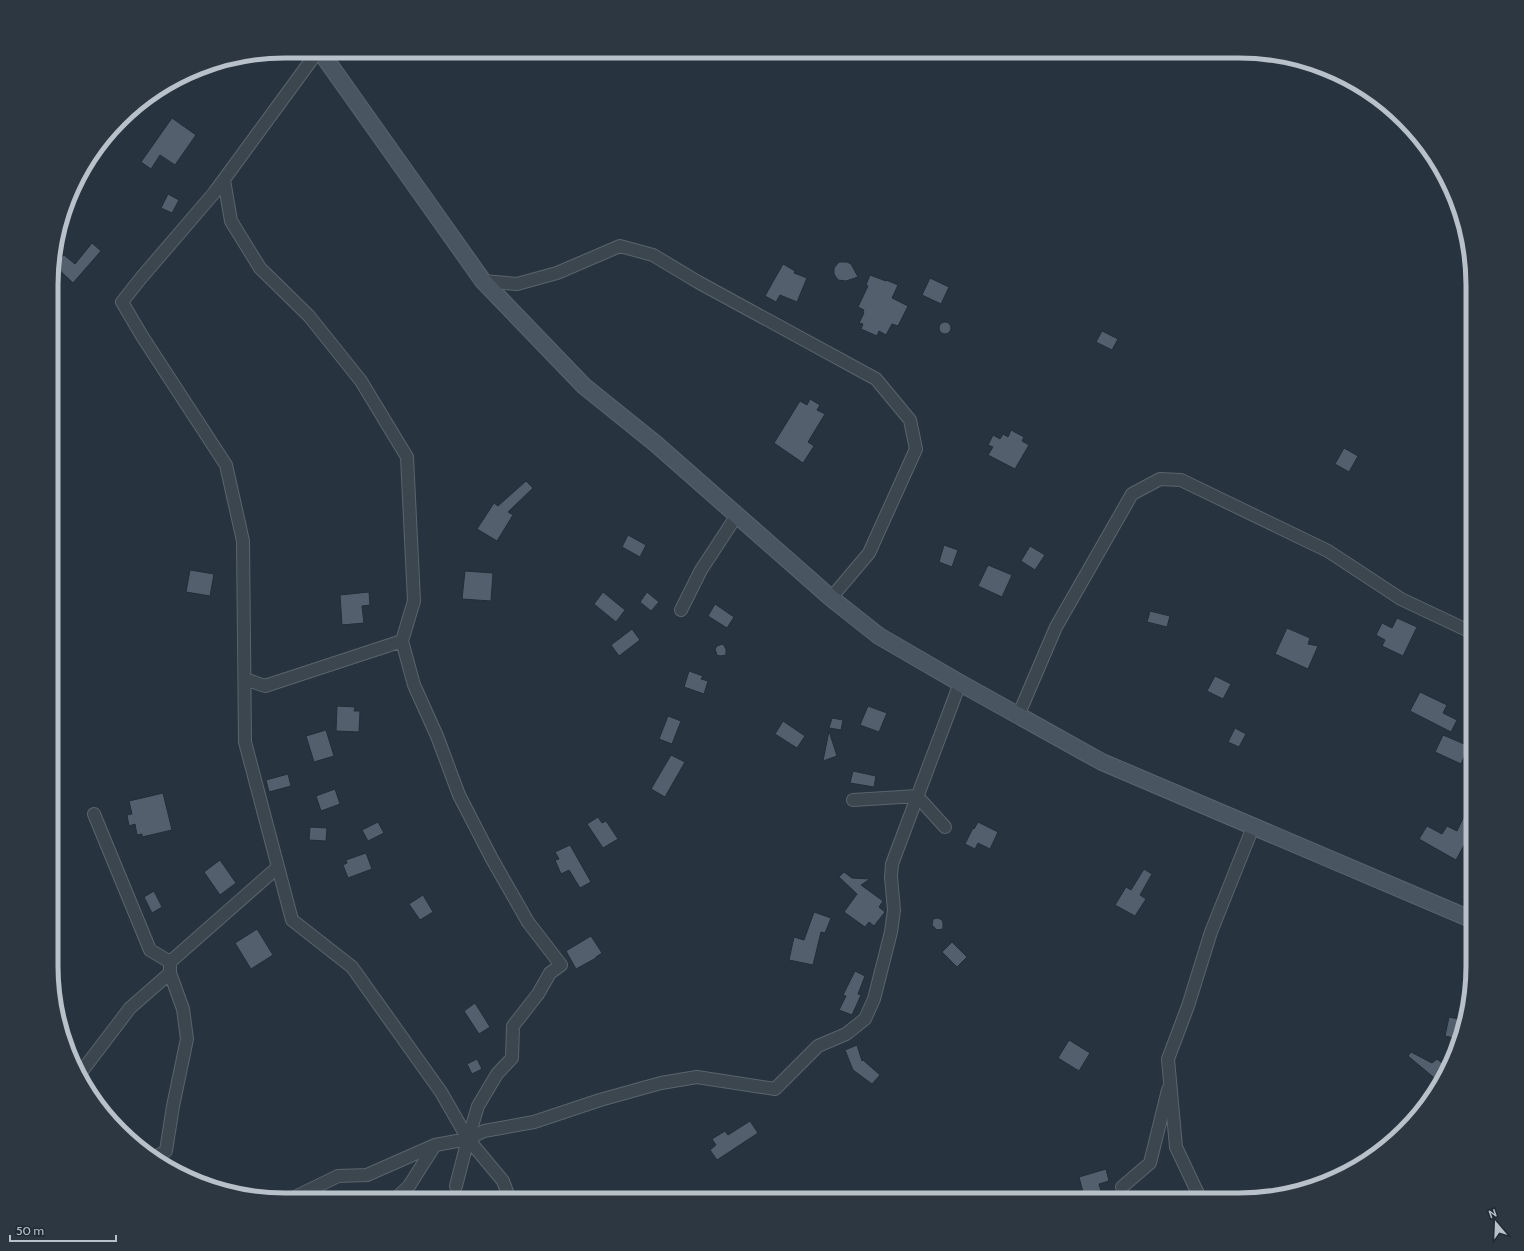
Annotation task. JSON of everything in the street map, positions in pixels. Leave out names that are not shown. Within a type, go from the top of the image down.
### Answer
[{"type":"street","points":[[314,58],[224,180],[122,302],[142,336],[226,465],[243,541],[245,742],[292,920],[352,967],[441,1092],[468,1139],[503,1181],[507,1193]]},
{"type":"street","points":[[324,58],[483,281],[584,386],[656,444],[831,598],[879,636],[1018,716],[1102,762],[1466,917]]},
{"type":"street","points":[[224,180],[231,222],[260,268],[309,316],[360,381],[407,457],[414,601],[402,641],[414,685],[437,736],[458,795],[528,922],[561,964],[550,973],[538,994],[514,1026],[512,1058],[496,1074],[478,1106],[456,1186]]},
{"type":"street","points":[[483,281],[517,284],[556,273],[620,246],[654,255],[698,282],[876,379],[910,420],[916,450],[869,553],[831,598]]},
{"type":"street","points":[[1018,716],[1056,627],[1132,494],[1160,479],[1181,480],[1328,551],[1401,599],[1466,630]]},
{"type":"street","points":[[681,610],[701,570],[736,515]]},
{"type":"street","points":[[245,680],[265,686],[402,641]]},
{"type":"street","points":[[303,1193],[338,1176],[367,1175],[435,1145],[468,1139],[484,1131],[534,1122],[600,1100],[668,1082],[697,1077],[776,1089],[818,1046],[846,1034],[865,1019],[874,999],[891,932],[894,910],[891,877],[892,864],[960,683]]},
{"type":"street","points":[[853,800],[917,796]]},
{"type":"street","points":[[917,796],[945,827]]},
{"type":"street","points":[[94,814],[150,950],[170,967],[183,1009],[187,1039],[173,1106],[166,1151],[159,1155]]},
{"type":"street","points":[[1198,1193],[1176,1147],[1168,1059],[1188,1006],[1211,932],[1253,827]]},
{"type":"street","points":[[83,1070],[130,1008],[170,967],[278,867]]},
{"type":"street","points":[[1122,1187],[1150,1163],[1170,1080]]},
{"type":"street","points":[[402,1193],[409,1186],[435,1145]]},
{"type":"building","points":[[172,118],[196,135],[175,165],[160,155],[151,169],[141,162]]},
{"type":"building","points":[[168,194],[179,200],[172,213],[161,208]]},
{"type":"building","points":[[92,243],[101,251],[73,283],[58,269],[59,260],[64,255],[75,264]]},
{"type":"building","points":[[839,262],[847,262],[851,264],[858,277],[846,281],[838,280],[834,274],[834,268]]},
{"type":"building","points":[[783,264],[795,271],[794,273],[807,278],[797,302],[780,295],[776,302],[765,296]]},
{"type":"building","points":[[870,275],[898,285],[892,298],[908,306],[898,326],[892,324],[886,335],[879,331],[877,336],[861,329],[863,324],[859,323],[864,310],[858,307],[868,286],[866,285]]},
{"type":"building","points":[[930,278],[949,287],[941,304],[922,295]]},
{"type":"building","points":[[945,322],[949,324],[951,328],[949,332],[945,334],[941,332],[939,328],[941,324]]},
{"type":"building","points":[[1102,331],[1118,339],[1112,350],[1096,342]]},
{"type":"building","points":[[810,399],[820,405],[817,410],[825,414],[808,442],[814,446],[803,463],[774,443],[800,401],[807,405]]},
{"type":"building","points":[[1011,430],[1024,437],[1022,441],[1029,445],[1015,469],[988,455],[993,447],[988,445],[993,435],[1000,439],[1003,434],[1008,437]]},
{"type":"building","points":[[1344,448],[1358,456],[1349,472],[1335,464]]},
{"type":"building","points":[[526,481],[533,488],[508,512],[513,515],[497,541],[477,529],[494,503],[498,506]]},
{"type":"building","points":[[628,535],[646,545],[640,557],[622,547]]},
{"type":"building","points":[[944,545],[958,550],[952,567],[939,562]]},
{"type":"building","points":[[1030,546],[1045,555],[1035,570],[1021,561]]},
{"type":"building","points":[[988,565],[1012,575],[1002,597],[978,586]]},
{"type":"building","points":[[190,570],[214,574],[210,596],[186,592]]},
{"type":"building","points":[[465,571],[493,573],[491,601],[462,599]]},
{"type":"building","points":[[369,592],[370,605],[362,606],[364,623],[342,625],[340,595]]},
{"type":"building","points":[[603,592],[625,610],[616,622],[594,604]]},
{"type":"building","points":[[647,592],[659,602],[651,611],[640,602]]},
{"type":"building","points":[[715,604],[734,617],[727,628],[708,616]]},
{"type":"building","points":[[1150,611],[1170,616],[1167,627],[1147,622]]},
{"type":"building","points":[[1397,618],[1417,627],[1403,656],[1382,646],[1385,640],[1376,635],[1382,623],[1392,628]]},
{"type":"building","points":[[1287,628],[1310,638],[1308,644],[1318,646],[1308,669],[1275,654]]},
{"type":"building","points":[[632,629],[640,640],[619,656],[611,645]]},
{"type":"building","points":[[723,644],[726,649],[726,655],[717,655],[715,649],[717,646]]},
{"type":"building","points":[[689,671],[703,676],[701,679],[708,681],[704,694],[684,687]]},
{"type":"building","points":[[1215,676],[1231,684],[1223,699],[1207,691]]},
{"type":"building","points":[[1420,692],[1447,705],[1443,713],[1457,720],[1451,732],[1410,711]]},
{"type":"building","points":[[337,706],[355,707],[354,711],[360,711],[359,732],[336,731]]},
{"type":"building","points":[[868,706],[887,713],[879,732],[860,725]]},
{"type":"building","points":[[668,716],[681,721],[672,744],[659,739]]},
{"type":"building","points":[[832,718],[843,720],[841,730],[829,728]]},
{"type":"building","points":[[783,721],[805,736],[797,748],[775,734]]},
{"type":"building","points":[[1235,728],[1246,734],[1239,747],[1228,742]]},
{"type":"building","points":[[326,730],[334,756],[314,762],[306,736]]},
{"type":"building","points":[[829,731],[837,756],[823,761]]},
{"type":"building","points":[[1443,735],[1466,745],[1466,753],[1461,764],[1435,752]]},
{"type":"building","points":[[671,755],[685,762],[665,797],[651,789]]},
{"type":"building","points":[[853,771],[876,776],[874,787],[850,783]]},
{"type":"building","points":[[288,774],[291,786],[269,792],[266,780]]},
{"type":"building","points":[[335,789],[340,804],[321,811],[316,796]]},
{"type":"building","points":[[163,793],[172,830],[142,837],[142,834],[137,835],[135,824],[129,826],[127,815],[132,814],[129,801]]},
{"type":"building","points":[[1466,812],[1466,842],[1456,860],[1419,839],[1427,826],[1442,834],[1447,826],[1457,831]]},
{"type":"building","points":[[598,817],[602,823],[606,821],[618,839],[603,848],[587,824]]},
{"type":"building","points":[[378,822],[384,833],[368,841],[362,830]]},
{"type":"building","points":[[978,822],[998,832],[990,849],[978,843],[975,849],[965,844],[973,828],[974,829]]},
{"type":"building","points":[[310,827],[327,828],[326,841],[309,840]]},
{"type":"building","points":[[570,845],[591,882],[580,888],[569,870],[561,874],[555,860],[559,859],[555,852]]},
{"type":"building","points":[[366,853],[372,869],[348,878],[343,865],[347,863],[346,860]]},
{"type":"building","points":[[220,860],[236,883],[220,895],[204,872]]},
{"type":"building","points":[[1144,869],[1152,874],[1140,895],[1146,899],[1135,916],[1115,905],[1126,887],[1131,890]]},
{"type":"building","points":[[844,872],[852,878],[870,879],[861,885],[883,901],[879,907],[885,912],[874,926],[869,922],[865,927],[844,912],[857,894],[839,877]]},
{"type":"building","points":[[154,891],[162,907],[152,913],[144,897]]},
{"type":"building","points":[[423,895],[433,912],[420,920],[409,904]]},
{"type":"building","points":[[814,912],[831,918],[825,933],[821,932],[813,965],[789,960],[794,937],[804,940]]},
{"type":"building","points":[[938,918],[942,920],[943,929],[937,930],[932,925],[933,919]]},
{"type":"building","points":[[257,929],[273,955],[251,969],[235,943]]},
{"type":"building","points":[[591,936],[602,953],[576,969],[566,951]]},
{"type":"building","points":[[952,942],[967,957],[957,967],[942,952]]},
{"type":"building","points":[[855,971],[865,976],[858,994],[861,995],[852,1015],[839,1010],[846,996],[843,995]]},
{"type":"building","points":[[475,1003],[490,1027],[479,1034],[464,1011]]},
{"type":"building","points":[[1449,1017],[1460,1019],[1454,1038],[1445,1036]]},
{"type":"building","points":[[1069,1040],[1090,1053],[1079,1071],[1058,1058]]},
{"type":"building","points":[[857,1045],[862,1061],[863,1060],[880,1075],[872,1084],[853,1070],[845,1050]]},
{"type":"building","points":[[1411,1052],[1432,1063],[1437,1059],[1444,1064],[1436,1080],[1408,1056]]},
{"type":"building","points":[[477,1059],[482,1069],[472,1074],[467,1064]]},
{"type":"building","points":[[750,1121],[758,1133],[717,1160],[710,1150],[716,1145],[712,1139],[725,1131],[728,1135]]},
{"type":"building","points":[[1106,1169],[1109,1181],[1099,1184],[1101,1191],[1096,1193],[1083,1193],[1079,1177]]}]
